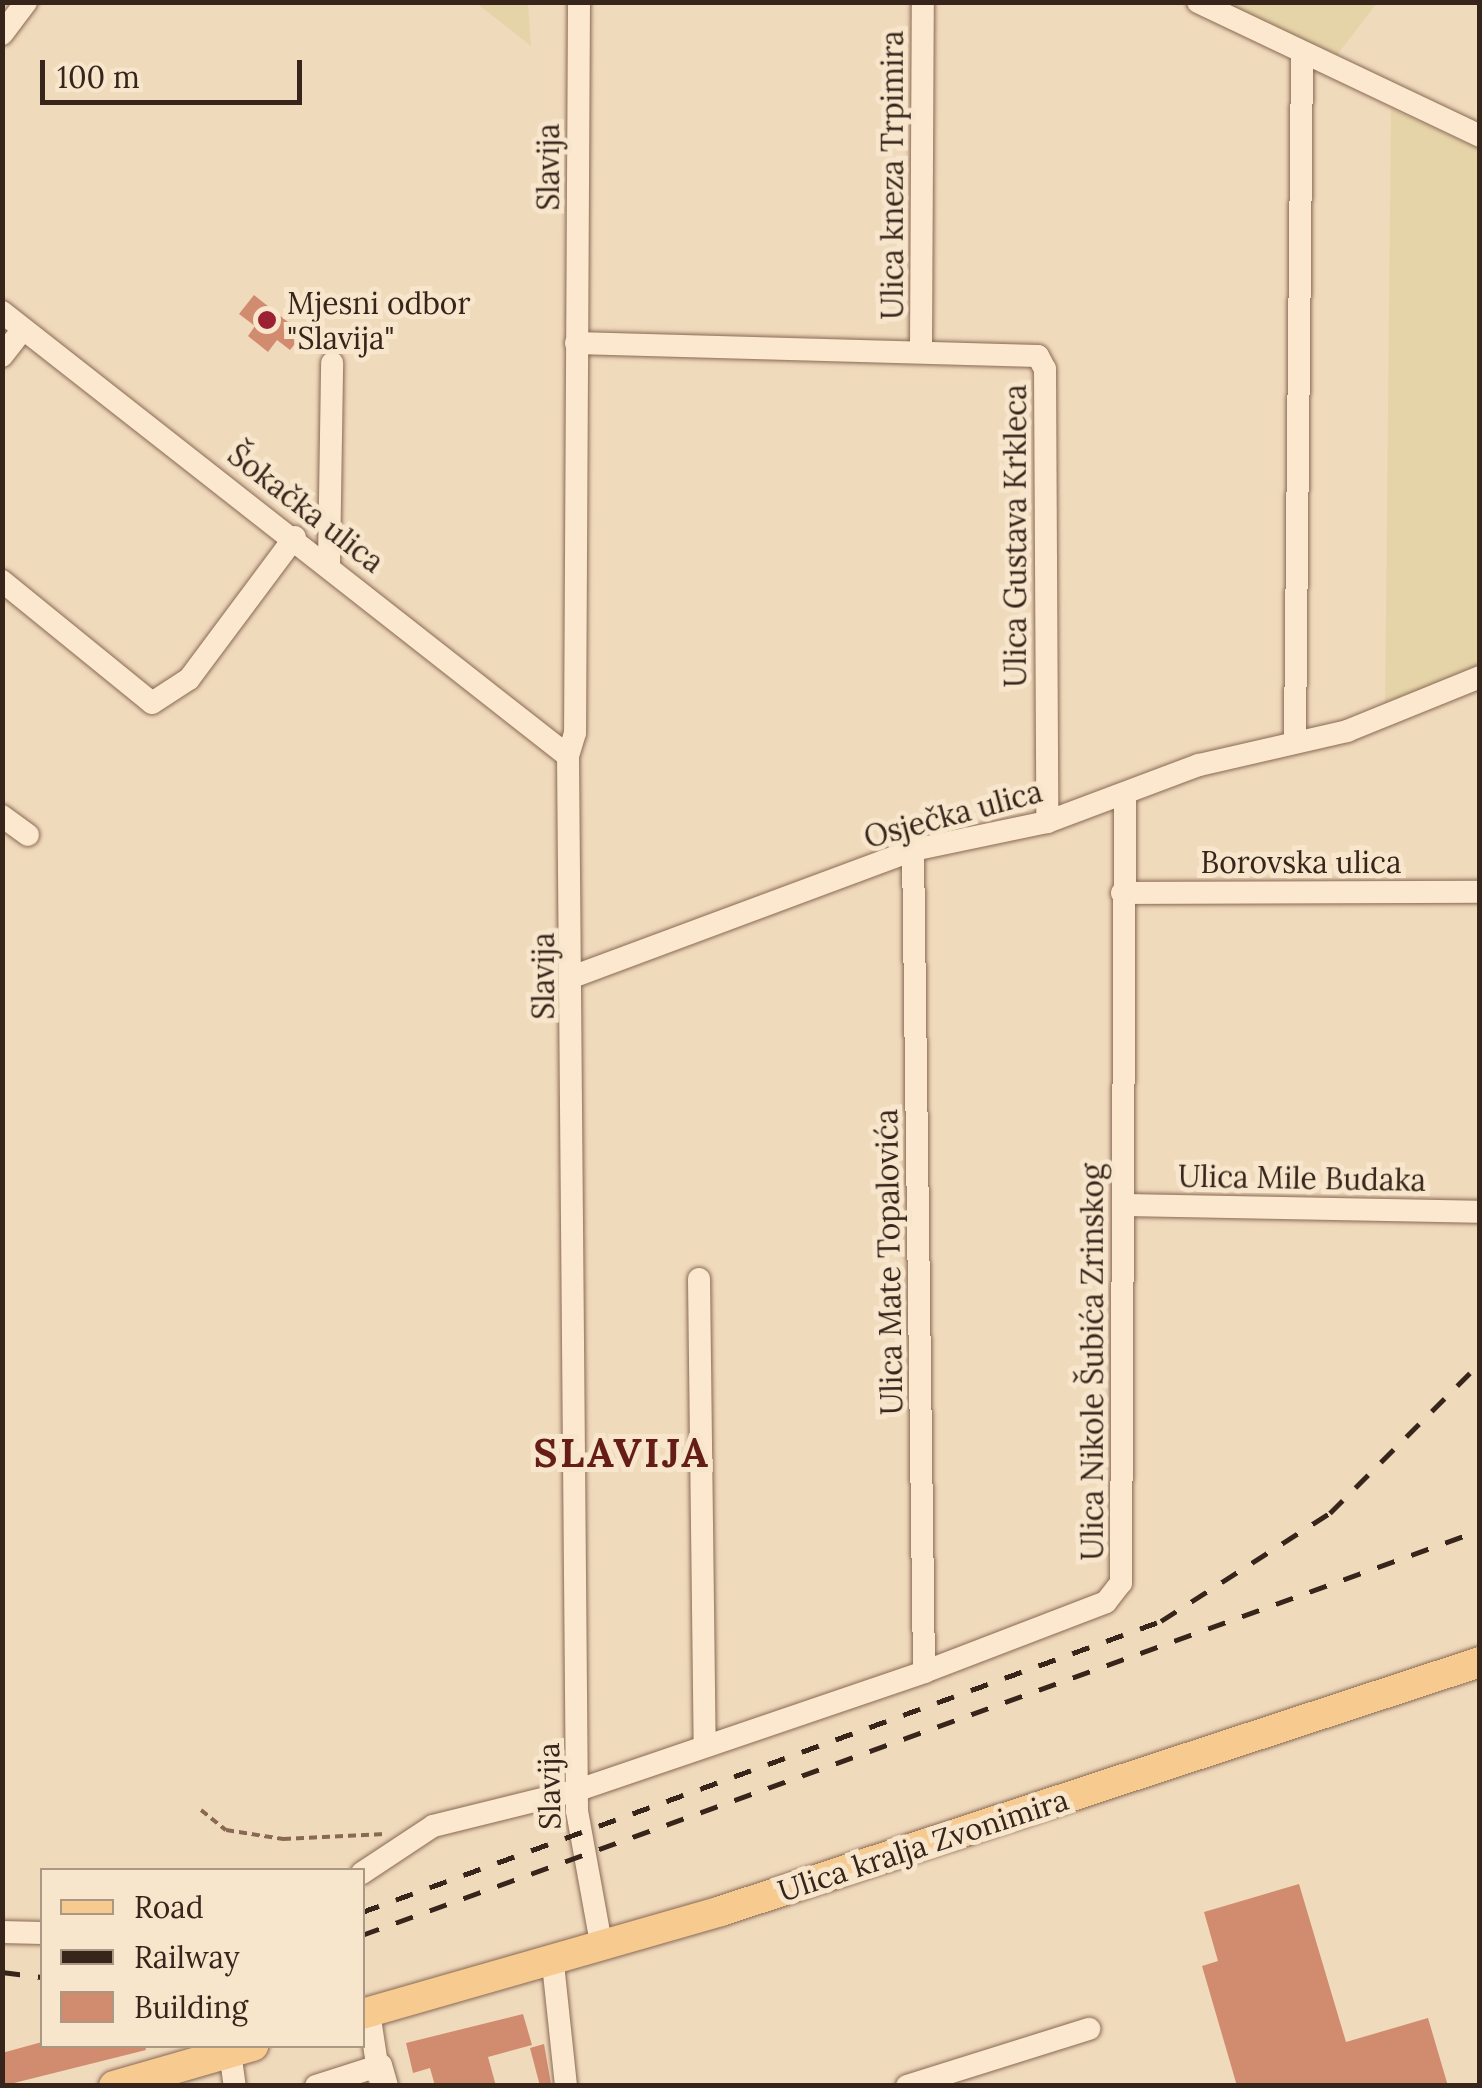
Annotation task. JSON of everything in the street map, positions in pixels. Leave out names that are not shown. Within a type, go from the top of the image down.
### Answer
[{"type":"main road","name":"Ulica kralja Zvonimira","points":[[366,2013],[553,1964],[1480,1662]]},
{"type":"main road","points":[[114,2086],[239,2070]]},
{"type":"street","name":"Slavija","points":[[579,2],[576,732],[568,756],[578,1790],[602,1948]]},
{"type":"street","name":"Ulica kneza Trpimira","points":[[921,348],[923,2]]},
{"type":"street","points":[[1198,2],[1302,55],[1480,136]]},
{"type":"street","points":[[2,34],[17,7]]},
{"type":"street","points":[[1295,737],[1302,55]]},
{"type":"street","name":"Šokačka ulica","points":[[2,312],[329,563],[568,756]]},
{"type":"street","points":[[2,356],[23,330]]},
{"type":"street","name":"Ulica Gustava Krkleca","points":[[576,342],[1027,348],[1045,369],[1046,822]]},
{"type":"street","points":[[329,563],[332,363]]},
{"type":"street","points":[[2,581],[152,703],[189,679],[295,537]]},
{"type":"street","name":"Osječka ulica","points":[[572,977],[913,850],[1046,822],[1295,737],[1347,731],[1480,676]]},
{"type":"street","name":"Ulica Nikole Šubića Zrinskog","points":[[365,1871],[420,1834],[578,1790],[924,1672],[1106,1602],[1121,1583],[1125,797]]},
{"type":"street","points":[[2,816],[28,835]]},
{"type":"street","name":"Ulica Mate Topalovića","points":[[913,850],[924,1672]]},
{"type":"street","name":"Borovska ulica","points":[[1122,893],[1480,892]]},
{"type":"street","name":"Ulica Mile Budaka","points":[[1123,1205],[1480,1212]]},
{"type":"street","points":[[699,1279],[705,1745]]},
{"type":"street","points":[[2,1932],[40,1934]]},
{"type":"street","points":[[553,1964],[566,2086]]},
{"type":"street","points":[[316,2086],[382,2079],[366,2013]]},
{"type":"street","points":[[906,2086],[1088,2029]]},
{"type":"path","points":[[201,1810],[226,1830],[283,1839],[420,1834]]},
{"type":"shaded area","points":[[476,3],[528,3],[531,46]]},
{"type":"shaded area","points":[[1209,3],[1377,3],[1331,63]]},
{"type":"shaded area","points":[[1391,109],[1479,149],[1480,670],[1385,705]]},
{"type":"building","name":"Mjesni odbor \"Slavija\"","points":[[254,295],[303,334],[290,350],[277,340],[268,352],[248,336],[255,326],[239,314]]},
{"type":"building","points":[[1299,1884],[1346,2042],[1428,2018],[1448,2086],[1237,2086],[1202,1966],[1218,1961],[1204,1912]]},
{"type":"building","points":[[523,2014],[532,2045],[488,2057],[496,2086],[435,2086],[430,2068],[413,2073],[406,2043]]},
{"type":"building","points":[[40,2043],[40,2048],[146,2050],[2,2086],[2,2053]]},
{"type":"building","points":[[544,2044],[551,2084],[540,2086],[530,2048]]},
{"type":"railway","points":[[365,1911],[1161,1621],[1330,1513],[1480,1363]]},
{"type":"railway","points":[[365,1934],[1480,1530]]},
{"type":"railway","points":[[2,1972],[40,1977]]},
{"type":"place","name":"Mjesni odbor \"Slavija\"","points":[[267,320]]},
{"type":"district","name":"SLAVIJA","points":[[622,1453]]}]
